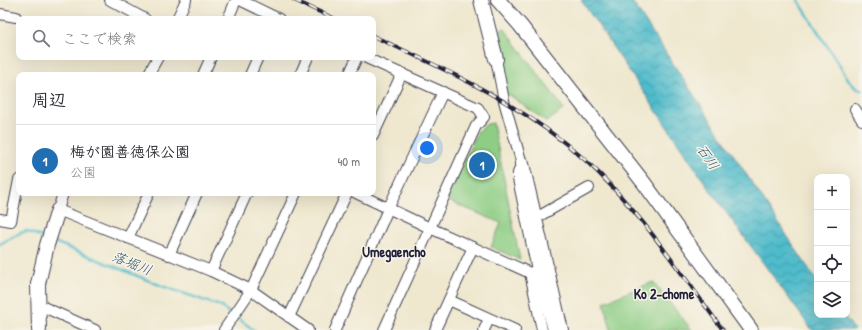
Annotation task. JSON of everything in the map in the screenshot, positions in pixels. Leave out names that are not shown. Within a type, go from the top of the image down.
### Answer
[{"type":"street","points":[[110,0],[139,16]]},
{"type":"street","points":[[179,16],[186,0]]},
{"type":"street","points":[[229,16],[236,0]]},
{"type":"street","points":[[240,0],[271,16]]},
{"type":"street","points":[[481,0],[496,58],[504,101],[522,164],[561,330]]},
{"type":"street","points":[[498,0],[639,177],[751,330]]},
{"type":"street","points":[[0,14],[16,17]]},
{"type":"street","points":[[488,26],[511,15]]},
{"type":"street","points":[[150,72],[156,60]]},
{"type":"street","points":[[204,72],[210,60]]},
{"type":"street","points":[[251,72],[257,60]]},
{"type":"street","points":[[301,72],[307,60]]},
{"type":"street","points":[[350,72],[356,60]]},
{"type":"street","points":[[371,60],[478,108],[484,117],[476,126],[384,330]]},
{"type":"street","points":[[376,129],[402,73]]},
{"type":"street","points":[[335,330],[388,209],[443,92]]},
{"type":"street","points":[[855,109],[862,120]]},
{"type":"street","points":[[522,164],[518,173],[518,179],[534,272],[542,330]]},
{"type":"street","points":[[534,219],[589,188]]},
{"type":"street","points":[[0,219],[11,221],[16,195]]},
{"type":"street","points":[[128,238],[148,196]]},
{"type":"street","points":[[169,255],[196,196]]},
{"type":"street","points":[[211,271],[246,196]]},
{"type":"street","points":[[224,330],[251,290],[295,196]]},
{"type":"street","points":[[289,317],[346,196]]},
{"type":"street","points":[[362,196],[430,228],[534,272],[553,330]]},
{"type":"street","points":[[39,330],[38,284],[60,198],[128,238],[211,271],[251,290],[308,330]]},
{"type":"street","points":[[435,330],[473,247]]},
{"type":"street","points":[[449,300],[515,330]]},
{"type":"street","points":[[39,305],[96,330]]},
{"type":"street","points":[[484,330],[489,319]]},
{"type":"green space","points":[[504,28],[564,109],[547,122],[505,92],[498,32]]},
{"type":"green space","points":[[493,123],[520,260],[491,247],[501,223],[446,200],[478,131],[487,124]]},
{"type":"green space","points":[[653,282],[692,330],[611,330],[604,302]]},
{"type":"water","name":"石川","points":[[581,0],[631,0],[814,276],[814,318],[845,318],[855,330],[812,330],[712,193]]},
{"type":"waterway","points":[[798,0],[850,82],[856,88],[862,90]]},
{"type":"waterway","name":"落堀川","points":[[0,244],[20,233],[27,231],[44,238]]},
{"type":"waterway","name":"落堀川","points":[[52,241],[162,286],[220,306],[232,315]]},
{"type":"waterway","name":"落堀川","points":[[236,317],[254,330]]},
{"type":"railway","points":[[294,0],[329,16]]},
{"type":"railway","points":[[376,37],[429,62],[509,105],[535,121],[584,159],[604,178],[641,220],[723,330]]},
{"type":"place","name":"梅が園善徳保公園","points":[[482,165]]},
{"type":"district","name":"Umegaencho","points":[[394,252]]},
{"type":"district","name":"Ko 2-chome","points":[[664,294]]}]
